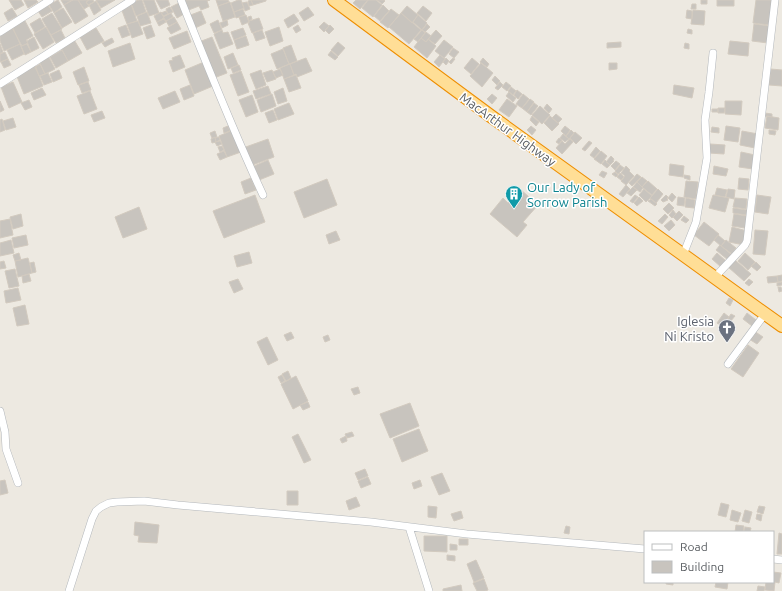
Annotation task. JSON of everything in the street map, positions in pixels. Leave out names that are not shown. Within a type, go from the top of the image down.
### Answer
[{"type":"highway","name":"MacArthur Highway","points":[[334,0],[492,117],[782,326]]},
{"type":"street","points":[[0,32],[50,0]]},
{"type":"street","points":[[0,84],[132,0]]},
{"type":"street","points":[[181,0],[245,156],[263,195]]},
{"type":"street","points":[[715,277],[747,241],[775,0]]},
{"type":"street","points":[[683,255],[696,222],[707,158],[704,120],[709,92],[713,53]]},
{"type":"street","points":[[728,364],[765,314]]},
{"type":"street","points":[[0,411],[5,432],[6,449],[18,482]]},
{"type":"street","points":[[69,591],[92,519],[96,511],[109,503],[117,502],[144,501],[371,522],[467,534],[644,548]]},
{"type":"street","points":[[409,527],[429,591]]},
{"type":"building","points":[[9,0],[21,0],[24,5],[15,10]]},
{"type":"building","points":[[24,0],[36,0],[38,2],[28,8]]},
{"type":"building","points":[[58,0],[62,7],[54,13],[49,5]]},
{"type":"building","points":[[61,0],[72,0],[64,5]]},
{"type":"building","points":[[73,0],[78,0],[88,16],[75,24],[64,5]]},
{"type":"building","points":[[78,0],[89,0],[86,2],[89,6],[84,9]]},
{"type":"building","points":[[93,0],[94,2],[88,5],[86,2]]},
{"type":"building","points":[[96,0],[115,0],[101,8]]},
{"type":"building","points":[[142,0],[146,12],[136,16],[131,3]]},
{"type":"building","points":[[143,0],[154,0],[159,13],[149,16]]},
{"type":"building","points":[[156,0],[168,0],[170,5],[161,9]]},
{"type":"building","points":[[182,0],[210,0],[207,1],[209,7],[201,10],[199,6],[186,11]]},
{"type":"building","points":[[216,0],[228,0],[229,2],[218,6]]},
{"type":"building","points":[[241,0],[244,8],[234,12],[231,3]]},
{"type":"building","points":[[251,0],[266,0],[266,1],[253,5]]},
{"type":"building","points":[[251,0],[253,5],[249,6],[248,1]]},
{"type":"building","points":[[356,0],[368,0],[360,9],[353,3]]},
{"type":"building","points":[[368,0],[376,0],[382,5],[373,17],[362,8]]},
{"type":"building","points":[[377,0],[384,0],[385,1],[382,4]]},
{"type":"building","points":[[701,0],[707,0],[707,4],[701,4]]},
{"type":"building","points":[[717,0],[734,0],[734,6],[717,6]]},
{"type":"building","points":[[756,0],[772,0],[769,25],[753,23]]},
{"type":"building","points":[[96,1],[101,10],[94,15],[89,5]]},
{"type":"building","points":[[230,2],[235,17],[223,21],[218,6]]},
{"type":"building","points":[[247,2],[250,9],[245,11],[242,3]]},
{"type":"building","points":[[179,3],[184,14],[177,18],[171,7]]},
{"type":"building","points":[[131,4],[137,21],[127,24],[121,8]]},
{"type":"building","points":[[692,4],[696,4],[696,9],[691,9]]},
{"type":"building","points":[[48,5],[52,11],[42,17],[38,11]]},
{"type":"building","points":[[383,5],[389,11],[380,21],[374,16]]},
{"type":"building","points":[[407,6],[418,15],[412,23],[401,13]]},
{"type":"building","points":[[423,6],[432,13],[426,21],[417,13]]},
{"type":"building","points":[[170,7],[173,12],[168,14],[166,9]]},
{"type":"building","points":[[308,7],[314,15],[304,21],[299,13]]},
{"type":"building","points":[[12,8],[17,16],[8,21],[4,13]]},
{"type":"building","points":[[63,8],[72,22],[62,28],[54,13]]},
{"type":"building","points":[[243,9],[245,15],[236,18],[234,12]]},
{"type":"building","points":[[391,9],[399,15],[388,28],[380,22]]},
{"type":"building","points":[[687,10],[692,11],[692,19],[686,18]]},
{"type":"building","points":[[693,10],[705,11],[704,25],[691,24]]},
{"type":"building","points":[[166,11],[168,14],[163,16],[161,13]]},
{"type":"building","points":[[201,11],[206,23],[193,29],[188,16]]},
{"type":"building","points":[[147,12],[151,23],[140,26],[137,16]]},
{"type":"building","points":[[161,12],[164,18],[157,22],[154,16]]},
{"type":"building","points":[[52,13],[62,29],[51,35],[42,19]]},
{"type":"building","points":[[171,13],[173,17],[166,21],[163,17]]},
{"type":"building","points":[[401,13],[421,30],[409,44],[389,27]]},
{"type":"building","points":[[294,14],[299,21],[288,28],[284,20]]},
{"type":"building","points":[[246,15],[249,22],[242,25],[239,17]]},
{"type":"building","points":[[418,15],[427,23],[422,30],[413,22]]},
{"type":"building","points":[[251,16],[252,19],[249,21],[248,17]]},
{"type":"building","points":[[174,17],[177,22],[169,26],[166,21]]},
{"type":"building","points":[[40,18],[45,27],[35,33],[30,24]]},
{"type":"building","points":[[259,18],[263,29],[252,33],[248,23],[249,21]]},
{"type":"building","points":[[24,19],[33,36],[26,40],[28,43],[22,46],[11,26]]},
{"type":"building","points":[[164,19],[166,22],[159,26],[157,22]]},
{"type":"building","points":[[218,20],[222,30],[214,33],[210,24]]},
{"type":"building","points":[[227,20],[228,25],[222,28],[220,23]]},
{"type":"building","points":[[138,21],[143,34],[132,38],[127,24]]},
{"type":"building","points":[[177,22],[181,29],[171,34],[167,28]]},
{"type":"building","points":[[324,22],[329,26],[324,32],[319,27]]},
{"type":"building","points":[[427,24],[430,27],[425,32],[422,30]]},
{"type":"building","points":[[754,24],[770,26],[768,43],[752,41]]},
{"type":"building","points":[[126,25],[130,35],[122,38],[118,28]]},
{"type":"building","points":[[151,25],[155,36],[147,39],[143,28]]},
{"type":"building","points":[[298,25],[301,30],[296,33],[293,28]]},
{"type":"building","points":[[330,25],[334,29],[329,34],[325,30]]},
{"type":"building","points":[[46,27],[54,42],[43,49],[34,34]]},
{"type":"building","points":[[279,27],[283,41],[270,46],[265,32]]},
{"type":"building","points":[[13,28],[20,44],[4,51],[0,41],[0,34]]},
{"type":"building","points":[[96,28],[104,41],[87,50],[80,37]]},
{"type":"building","points":[[243,28],[246,35],[234,40],[231,32]]},
{"type":"building","points":[[688,29],[692,30],[692,34],[687,33]]},
{"type":"building","points":[[61,30],[65,38],[56,43],[51,35]]},
{"type":"building","points":[[222,30],[223,33],[228,32],[233,44],[220,49],[214,34]]},
{"type":"building","points":[[262,30],[265,38],[256,41],[253,33]]},
{"type":"building","points":[[422,30],[425,33],[418,42],[414,39]]},
{"type":"building","points":[[436,30],[442,36],[435,44],[428,39]]},
{"type":"building","points":[[187,31],[191,42],[174,49],[169,38]]},
{"type":"building","points":[[426,32],[431,36],[426,42],[421,38]]},
{"type":"building","points":[[246,36],[249,45],[237,49],[234,40]]},
{"type":"building","points":[[34,37],[39,48],[31,52],[27,41]]},
{"type":"building","points":[[212,37],[227,73],[214,78],[199,42]]},
{"type":"building","points":[[73,38],[82,53],[68,61],[60,46]]},
{"type":"building","points":[[112,38],[114,42],[105,47],[102,43]]},
{"type":"building","points":[[421,38],[426,42],[428,39],[436,46],[427,58],[414,47]]},
{"type":"building","points":[[444,40],[453,47],[444,58],[435,51]]},
{"type":"building","points":[[730,41],[749,43],[748,56],[728,54]]},
{"type":"building","points":[[338,42],[345,48],[338,56],[331,50]]},
{"type":"building","points":[[621,42],[621,47],[607,48],[607,43]]},
{"type":"building","points":[[130,43],[135,59],[113,67],[108,51]]},
{"type":"building","points":[[685,43],[689,44],[689,49],[684,48]]},
{"type":"building","points":[[0,44],[3,52],[0,54]]},
{"type":"building","points":[[20,44],[24,54],[12,60],[7,50]]},
{"type":"building","points":[[27,44],[31,52],[25,55],[21,46]]},
{"type":"building","points":[[291,45],[297,61],[289,64],[283,48]]},
{"type":"building","points":[[453,48],[459,52],[454,58],[449,54]]},
{"type":"building","points":[[283,49],[289,64],[277,69],[271,54]]},
{"type":"building","points":[[62,50],[68,61],[56,68],[50,57]]},
{"type":"building","points":[[331,51],[338,57],[335,60],[328,55]]},
{"type":"building","points":[[5,52],[8,59],[0,62],[0,54]]},
{"type":"building","points":[[233,53],[238,65],[228,69],[224,57]]},
{"type":"building","points":[[48,55],[55,69],[45,74],[38,59]]},
{"type":"building","points":[[180,55],[185,67],[173,72],[169,61]]},
{"type":"building","points":[[440,55],[445,59],[439,67],[434,62]]},
{"type":"building","points":[[306,58],[312,71],[297,77],[296,74],[294,75],[290,64]]},
{"type":"building","points":[[446,58],[449,61],[446,65],[443,62]]},
{"type":"building","points":[[453,58],[455,59],[451,64],[449,62]]},
{"type":"building","points":[[472,58],[479,64],[471,74],[464,68]]},
{"type":"building","points":[[483,58],[489,64],[487,67],[480,62]]},
{"type":"building","points":[[8,59],[11,65],[4,68],[1,62]]},
{"type":"building","points":[[204,62],[213,86],[194,94],[185,70]]},
{"type":"building","points":[[481,63],[493,73],[482,87],[470,76]]},
{"type":"building","points":[[609,63],[617,63],[617,69],[609,70]]},
{"type":"building","points":[[40,64],[45,74],[39,76],[35,67]]},
{"type":"building","points":[[290,64],[294,75],[284,79],[280,68]]},
{"type":"building","points":[[35,65],[43,86],[24,94],[16,74]]},
{"type":"building","points":[[239,65],[241,70],[233,73],[231,68]]},
{"type":"building","points":[[84,67],[89,81],[78,85],[73,72]]},
{"type":"building","points":[[280,69],[283,75],[276,78],[273,72]]},
{"type":"building","points":[[771,69],[782,70],[782,86],[769,85]]},
{"type":"building","points":[[59,70],[62,78],[53,82],[50,74]]},
{"type":"building","points":[[261,70],[266,85],[256,89],[250,74]]},
{"type":"building","points":[[272,70],[276,79],[267,82],[263,73]]},
{"type":"building","points":[[241,71],[249,92],[238,96],[230,75]]},
{"type":"building","points":[[48,73],[52,82],[44,85],[40,76]]},
{"type":"building","points":[[296,75],[301,88],[289,92],[284,79]]},
{"type":"building","points":[[495,76],[500,81],[497,85],[492,80]]},
{"type":"building","points":[[13,82],[22,102],[9,108],[1,87]]},
{"type":"building","points":[[88,82],[91,90],[82,93],[79,85]]},
{"type":"building","points":[[500,82],[503,85],[498,90],[495,88]]},
{"type":"building","points":[[506,82],[511,86],[507,91],[502,87]]},
{"type":"building","points":[[190,85],[194,96],[184,100],[180,89]]},
{"type":"building","points":[[674,85],[694,88],[692,98],[673,94]]},
{"type":"building","points":[[268,86],[271,94],[256,99],[253,91]]},
{"type":"building","points":[[511,87],[516,91],[513,95],[508,91]]},
{"type":"building","points":[[42,88],[46,95],[34,100],[31,93]]},
{"type":"building","points":[[283,88],[287,101],[278,104],[274,92]]},
{"type":"building","points":[[517,90],[522,94],[518,99],[514,95]]},
{"type":"building","points":[[90,91],[97,109],[84,114],[77,96]]},
{"type":"building","points":[[175,91],[180,102],[163,109],[158,98]]},
{"type":"building","points":[[509,92],[516,98],[513,102],[506,96]]},
{"type":"building","points":[[272,94],[276,106],[261,112],[257,100]]},
{"type":"building","points":[[492,94],[497,98],[492,104],[487,99]]},
{"type":"building","points":[[523,94],[529,99],[522,108],[516,104]]},
{"type":"building","points":[[252,95],[258,112],[246,117],[239,100]]},
{"type":"building","points":[[507,99],[517,106],[509,117],[499,110]]},
{"type":"building","points":[[530,99],[534,102],[527,112],[522,108]]},
{"type":"building","points":[[29,100],[32,107],[25,110],[21,103]]},
{"type":"building","points":[[0,101],[4,110],[0,112]]},
{"type":"building","points":[[725,101],[742,101],[741,115],[725,114]]},
{"type":"building","points":[[289,103],[294,114],[278,120],[274,109]]},
{"type":"building","points":[[534,103],[538,106],[531,115],[527,112]]},
{"type":"building","points":[[547,104],[552,109],[549,113],[544,108]]},
{"type":"building","points":[[540,106],[550,115],[542,124],[532,115]]},
{"type":"building","points":[[718,108],[725,108],[724,113],[718,113]]},
{"type":"building","points":[[712,109],[718,109],[718,112],[712,112]]},
{"type":"building","points":[[273,110],[277,120],[269,123],[265,113]]},
{"type":"building","points":[[102,111],[105,118],[94,122],[91,115]]},
{"type":"building","points":[[765,113],[772,114],[772,117],[765,116]]},
{"type":"building","points":[[556,114],[562,119],[558,123],[552,118]]},
{"type":"building","points":[[532,116],[539,122],[536,126],[530,120]]},
{"type":"building","points":[[550,116],[559,124],[552,131],[544,123]]},
{"type":"building","points":[[767,116],[779,118],[778,130],[765,128]]},
{"type":"building","points":[[13,118],[16,127],[6,130],[3,121]]},
{"type":"building","points":[[2,119],[5,130],[0,132],[0,120]]},
{"type":"building","points":[[228,126],[230,131],[224,133],[223,128]]},
{"type":"building","points":[[531,126],[536,130],[532,135],[527,130]]},
{"type":"building","points":[[565,126],[570,130],[566,136],[561,131]]},
{"type":"building","points":[[726,126],[740,128],[738,142],[724,140]]},
{"type":"building","points":[[712,127],[719,128],[719,133],[711,132]]},
{"type":"building","points":[[233,130],[241,152],[227,157],[219,136]]},
{"type":"building","points":[[571,130],[574,133],[569,139],[566,136]]},
{"type":"building","points":[[769,130],[776,131],[775,135],[769,134]]},
{"type":"building","points":[[215,131],[217,137],[212,138],[210,133]]},
{"type":"building","points":[[742,131],[758,134],[755,148],[740,145]]},
{"type":"building","points":[[575,132],[582,138],[576,144],[570,138]]},
{"type":"building","points":[[563,134],[569,139],[565,142],[560,138]]},
{"type":"building","points":[[215,137],[216,142],[212,143],[211,139]]},
{"type":"building","points":[[219,137],[220,140],[216,142],[215,138]]},
{"type":"building","points":[[559,138],[562,140],[559,144],[556,142]]},
{"type":"building","points":[[268,139],[274,157],[250,166],[243,148]]},
{"type":"building","points":[[570,139],[573,142],[562,154],[556,148],[562,141],[565,144]]},
{"type":"building","points":[[220,141],[222,144],[217,146],[215,142]]},
{"type":"building","points":[[589,141],[592,143],[585,151],[582,149]]},
{"type":"building","points":[[710,144],[725,145],[724,154],[709,153]]},
{"type":"building","points":[[222,146],[224,150],[220,152],[218,147]]},
{"type":"building","points":[[596,147],[600,151],[594,158],[590,155]]},
{"type":"building","points":[[224,151],[227,157],[220,160],[217,154]]},
{"type":"building","points":[[601,151],[607,156],[601,164],[594,159]]},
{"type":"building","points":[[741,152],[755,155],[753,169],[739,167]]},
{"type":"building","points":[[611,156],[614,161],[610,165],[606,162]]},
{"type":"building","points":[[268,160],[274,174],[259,180],[254,166]]},
{"type":"building","points":[[605,160],[610,165],[607,168],[602,164]]},
{"type":"building","points":[[616,161],[620,164],[615,170],[611,166]]},
{"type":"building","points":[[670,164],[684,166],[683,177],[669,175]]},
{"type":"building","points":[[620,165],[624,168],[618,174],[615,171]]},
{"type":"building","points":[[626,166],[634,176],[626,185],[621,181],[625,176],[621,173]]},
{"type":"building","points":[[714,166],[728,169],[726,176],[713,174]]},
{"type":"building","points":[[602,171],[607,173],[604,178],[599,175]]},
{"type":"building","points":[[615,172],[618,175],[616,177],[612,174]]},
{"type":"building","points":[[620,173],[624,177],[621,180],[617,177]]},
{"type":"building","points":[[637,174],[641,177],[632,186],[629,183]]},
{"type":"building","points":[[684,175],[690,176],[690,180],[684,178]]},
{"type":"building","points":[[642,177],[647,181],[642,187],[637,182]]},
{"type":"building","points":[[251,178],[256,190],[245,194],[241,182]]},
{"type":"building","points":[[739,178],[749,179],[748,190],[738,189]]},
{"type":"building","points":[[327,179],[337,205],[304,218],[294,192]]},
{"type":"building","points":[[648,181],[657,189],[652,195],[642,187]]},
{"type":"building","points":[[686,181],[698,182],[696,199],[684,197]]},
{"type":"building","points":[[637,182],[643,188],[640,192],[633,187]]},
{"type":"building","points":[[626,185],[630,189],[623,197],[619,194]]},
{"type":"building","points":[[633,187],[637,190],[631,196],[627,193]]},
{"type":"building","points":[[717,188],[727,190],[725,197],[715,195]]},
{"type":"building","name":"Our Lady of Sorrow Parish","points":[[520,189],[538,205],[523,222],[527,225],[517,237],[490,214],[503,198],[508,203]]},
{"type":"building","points":[[644,189],[652,196],[646,202],[639,195]]},
{"type":"building","points":[[658,189],[663,194],[656,203],[650,198]]},
{"type":"building","points":[[728,189],[735,190],[734,199],[726,197]]},
{"type":"building","points":[[672,193],[676,197],[672,202],[668,198]]},
{"type":"building","points":[[255,195],[265,222],[224,238],[213,211]]},
{"type":"building","points":[[635,195],[638,197],[633,203],[630,201]]},
{"type":"building","points":[[666,195],[668,200],[663,202],[661,200]]},
{"type":"building","points":[[713,195],[729,198],[725,212],[709,208]]},
{"type":"building","points":[[757,195],[771,197],[768,214],[755,212]]},
{"type":"building","points":[[639,197],[643,201],[637,206],[634,203]]},
{"type":"building","points":[[678,197],[685,198],[684,206],[677,205]]},
{"type":"building","points":[[686,198],[695,200],[694,208],[685,207]]},
{"type":"building","points":[[735,198],[747,199],[746,209],[733,207]]},
{"type":"building","points":[[651,199],[657,204],[655,206],[648,201]]},
{"type":"building","points":[[669,203],[674,208],[668,214],[663,209]]},
{"type":"building","points":[[139,207],[147,229],[123,238],[115,217]]},
{"type":"building","points":[[733,208],[747,210],[746,215],[733,213]]},
{"type":"building","points":[[673,210],[676,214],[672,218],[669,215]]},
{"type":"building","points":[[679,211],[683,215],[677,221],[673,217]]},
{"type":"building","points":[[21,214],[23,226],[13,229],[10,217]]},
{"type":"building","points":[[665,214],[668,217],[662,224],[658,221]]},
{"type":"building","points":[[734,214],[747,216],[745,228],[732,226]]},
{"type":"building","points":[[684,216],[689,220],[686,223],[681,220]]},
{"type":"building","points":[[10,219],[13,235],[0,238],[0,221]]},
{"type":"building","points":[[671,220],[675,225],[669,231],[664,226]]},
{"type":"building","points":[[704,222],[719,234],[709,246],[694,235]]},
{"type":"building","points":[[732,227],[747,231],[744,245],[729,242]]},
{"type":"building","points":[[755,230],[768,231],[765,255],[753,254]]},
{"type":"building","points":[[336,231],[340,240],[329,244],[326,235]]},
{"type":"building","points":[[26,235],[28,245],[14,248],[12,238]]},
{"type":"building","points":[[718,235],[725,241],[721,246],[714,240]]},
{"type":"building","points":[[11,240],[14,253],[0,256],[0,243]]},
{"type":"building","points":[[726,240],[736,248],[732,254],[721,246]]},
{"type":"building","points":[[720,245],[732,255],[728,260],[716,250]]},
{"type":"building","points":[[249,252],[252,263],[237,267],[234,256]]},
{"type":"building","points":[[19,253],[21,260],[15,261],[13,255]]},
{"type":"building","points":[[717,253],[726,261],[721,267],[712,259]]},
{"type":"building","points":[[745,253],[755,262],[748,270],[738,261]]},
{"type":"building","points":[[28,258],[32,273],[18,277],[15,261]]},
{"type":"building","points":[[735,260],[751,274],[744,281],[728,267]]},
{"type":"building","points":[[4,261],[6,268],[0,269],[0,262]]},
{"type":"building","points":[[34,262],[36,272],[32,273],[30,263]]},
{"type":"building","points":[[756,262],[761,267],[757,271],[751,266]]},
{"type":"building","points":[[15,269],[19,286],[9,288],[5,271]]},
{"type":"building","points":[[29,274],[31,281],[23,283],[22,276]]},
{"type":"building","points":[[782,275],[782,281],[778,282],[777,276]]},
{"type":"building","points":[[777,276],[778,282],[768,283],[767,277]]},
{"type":"building","points":[[238,279],[243,289],[234,293],[229,282]]},
{"type":"building","points":[[749,279],[753,282],[749,286],[745,283]]},
{"type":"building","points":[[782,282],[782,285],[777,286],[777,283]]},
{"type":"building","points":[[778,287],[781,287],[782,291],[779,292]]},
{"type":"building","points":[[18,288],[21,300],[6,303],[4,291]]},
{"type":"building","points":[[729,298],[733,300],[730,306],[726,303]]},
{"type":"building","points":[[25,305],[29,324],[17,326],[13,308]]},
{"type":"building","points":[[724,313],[729,317],[722,326],[717,323]]},
{"type":"building","points":[[747,313],[756,320],[752,326],[743,319]]},
{"type":"building","points":[[731,314],[735,316],[730,322],[727,320]]},
{"type":"building","points":[[754,331],[763,337],[757,344],[749,339]]},
{"type":"building","points":[[291,332],[294,338],[287,341],[284,335]]},
{"type":"building","points":[[328,335],[330,340],[325,342],[323,337]]},
{"type":"building","points":[[267,337],[278,360],[268,365],[257,342]]},
{"type":"building","points":[[748,345],[759,353],[743,377],[731,369]]},
{"type":"building","points":[[288,371],[291,378],[286,381],[282,374]]},
{"type":"building","points":[[282,375],[285,381],[281,383],[278,377]]},
{"type":"building","points":[[296,376],[308,401],[293,409],[281,384]]},
{"type":"building","points":[[358,387],[360,393],[354,395],[351,389]]},
{"type":"building","points":[[308,402],[310,407],[303,410],[300,405]]},
{"type":"building","points":[[410,403],[419,426],[390,438],[380,414]]},
{"type":"building","points":[[419,429],[428,451],[402,462],[393,439]]},
{"type":"building","points":[[352,432],[354,436],[347,438],[345,434]]},
{"type":"building","points":[[298,434],[311,460],[304,463],[292,437]]},
{"type":"building","points":[[346,436],[347,441],[342,443],[340,439]]},
{"type":"building","points":[[365,469],[368,476],[358,480],[355,473]]},
{"type":"building","points":[[442,473],[450,491],[439,495],[431,477]]},
{"type":"building","points":[[368,477],[371,484],[361,488],[358,481]]},
{"type":"building","points":[[5,480],[8,493],[0,495],[0,481]]},
{"type":"building","points":[[420,480],[422,486],[414,489],[412,483]]},
{"type":"building","points":[[287,491],[298,491],[298,505],[287,505]]},
{"type":"building","points":[[356,497],[360,506],[349,510],[346,501]]},
{"type":"building","points":[[721,503],[729,505],[726,517],[718,515]]},
{"type":"building","points":[[428,506],[437,507],[436,518],[428,517]]},
{"type":"building","points":[[759,506],[765,507],[763,514],[757,512]]},
{"type":"building","points":[[732,510],[741,513],[738,522],[730,520]]},
{"type":"building","points":[[745,510],[752,512],[749,523],[742,521]]},
{"type":"building","points":[[461,511],[463,518],[454,521],[451,514]]},
{"type":"building","points":[[757,514],[762,515],[761,521],[756,519]]},
{"type":"building","points":[[135,522],[159,525],[157,543],[138,542],[139,536],[134,535]]},
{"type":"building","points":[[736,525],[744,526],[743,531],[735,531]]},
{"type":"building","points":[[566,526],[570,527],[569,534],[564,533]]},
{"type":"building","points":[[745,527],[751,528],[750,531],[744,531]]},
{"type":"building","points":[[779,533],[782,534],[782,554],[777,554]]},
{"type":"building","points":[[424,536],[447,536],[447,552],[424,551]]},
{"type":"building","points":[[459,539],[468,539],[468,545],[459,545]]},
{"type":"building","points":[[450,544],[457,545],[457,550],[450,550]]},
{"type":"building","points":[[447,555],[455,556],[455,561],[447,560]]},
{"type":"building","points":[[476,560],[484,578],[474,582],[467,564]]},
{"type":"building","points":[[774,572],[781,573],[779,583],[775,582],[774,591],[765,590],[766,583],[774,583]]},
{"type":"building","points":[[484,579],[488,590],[477,591],[473,583]]},
{"type":"building","points":[[673,583],[673,585],[666,584]]},
{"type":"building","points":[[716,583],[728,583],[727,589],[715,587]]},
{"type":"building","points":[[461,585],[462,591],[443,591],[443,589]]},
{"type":"building","points":[[758,586],[765,587],[764,591],[757,591]]},
{"type":"place","name":"Our Lady of Sorrow Parish","points":[[514,209]]},
{"type":"place","name":"Iglesia Ni Kristo","points":[[727,343]]}]
